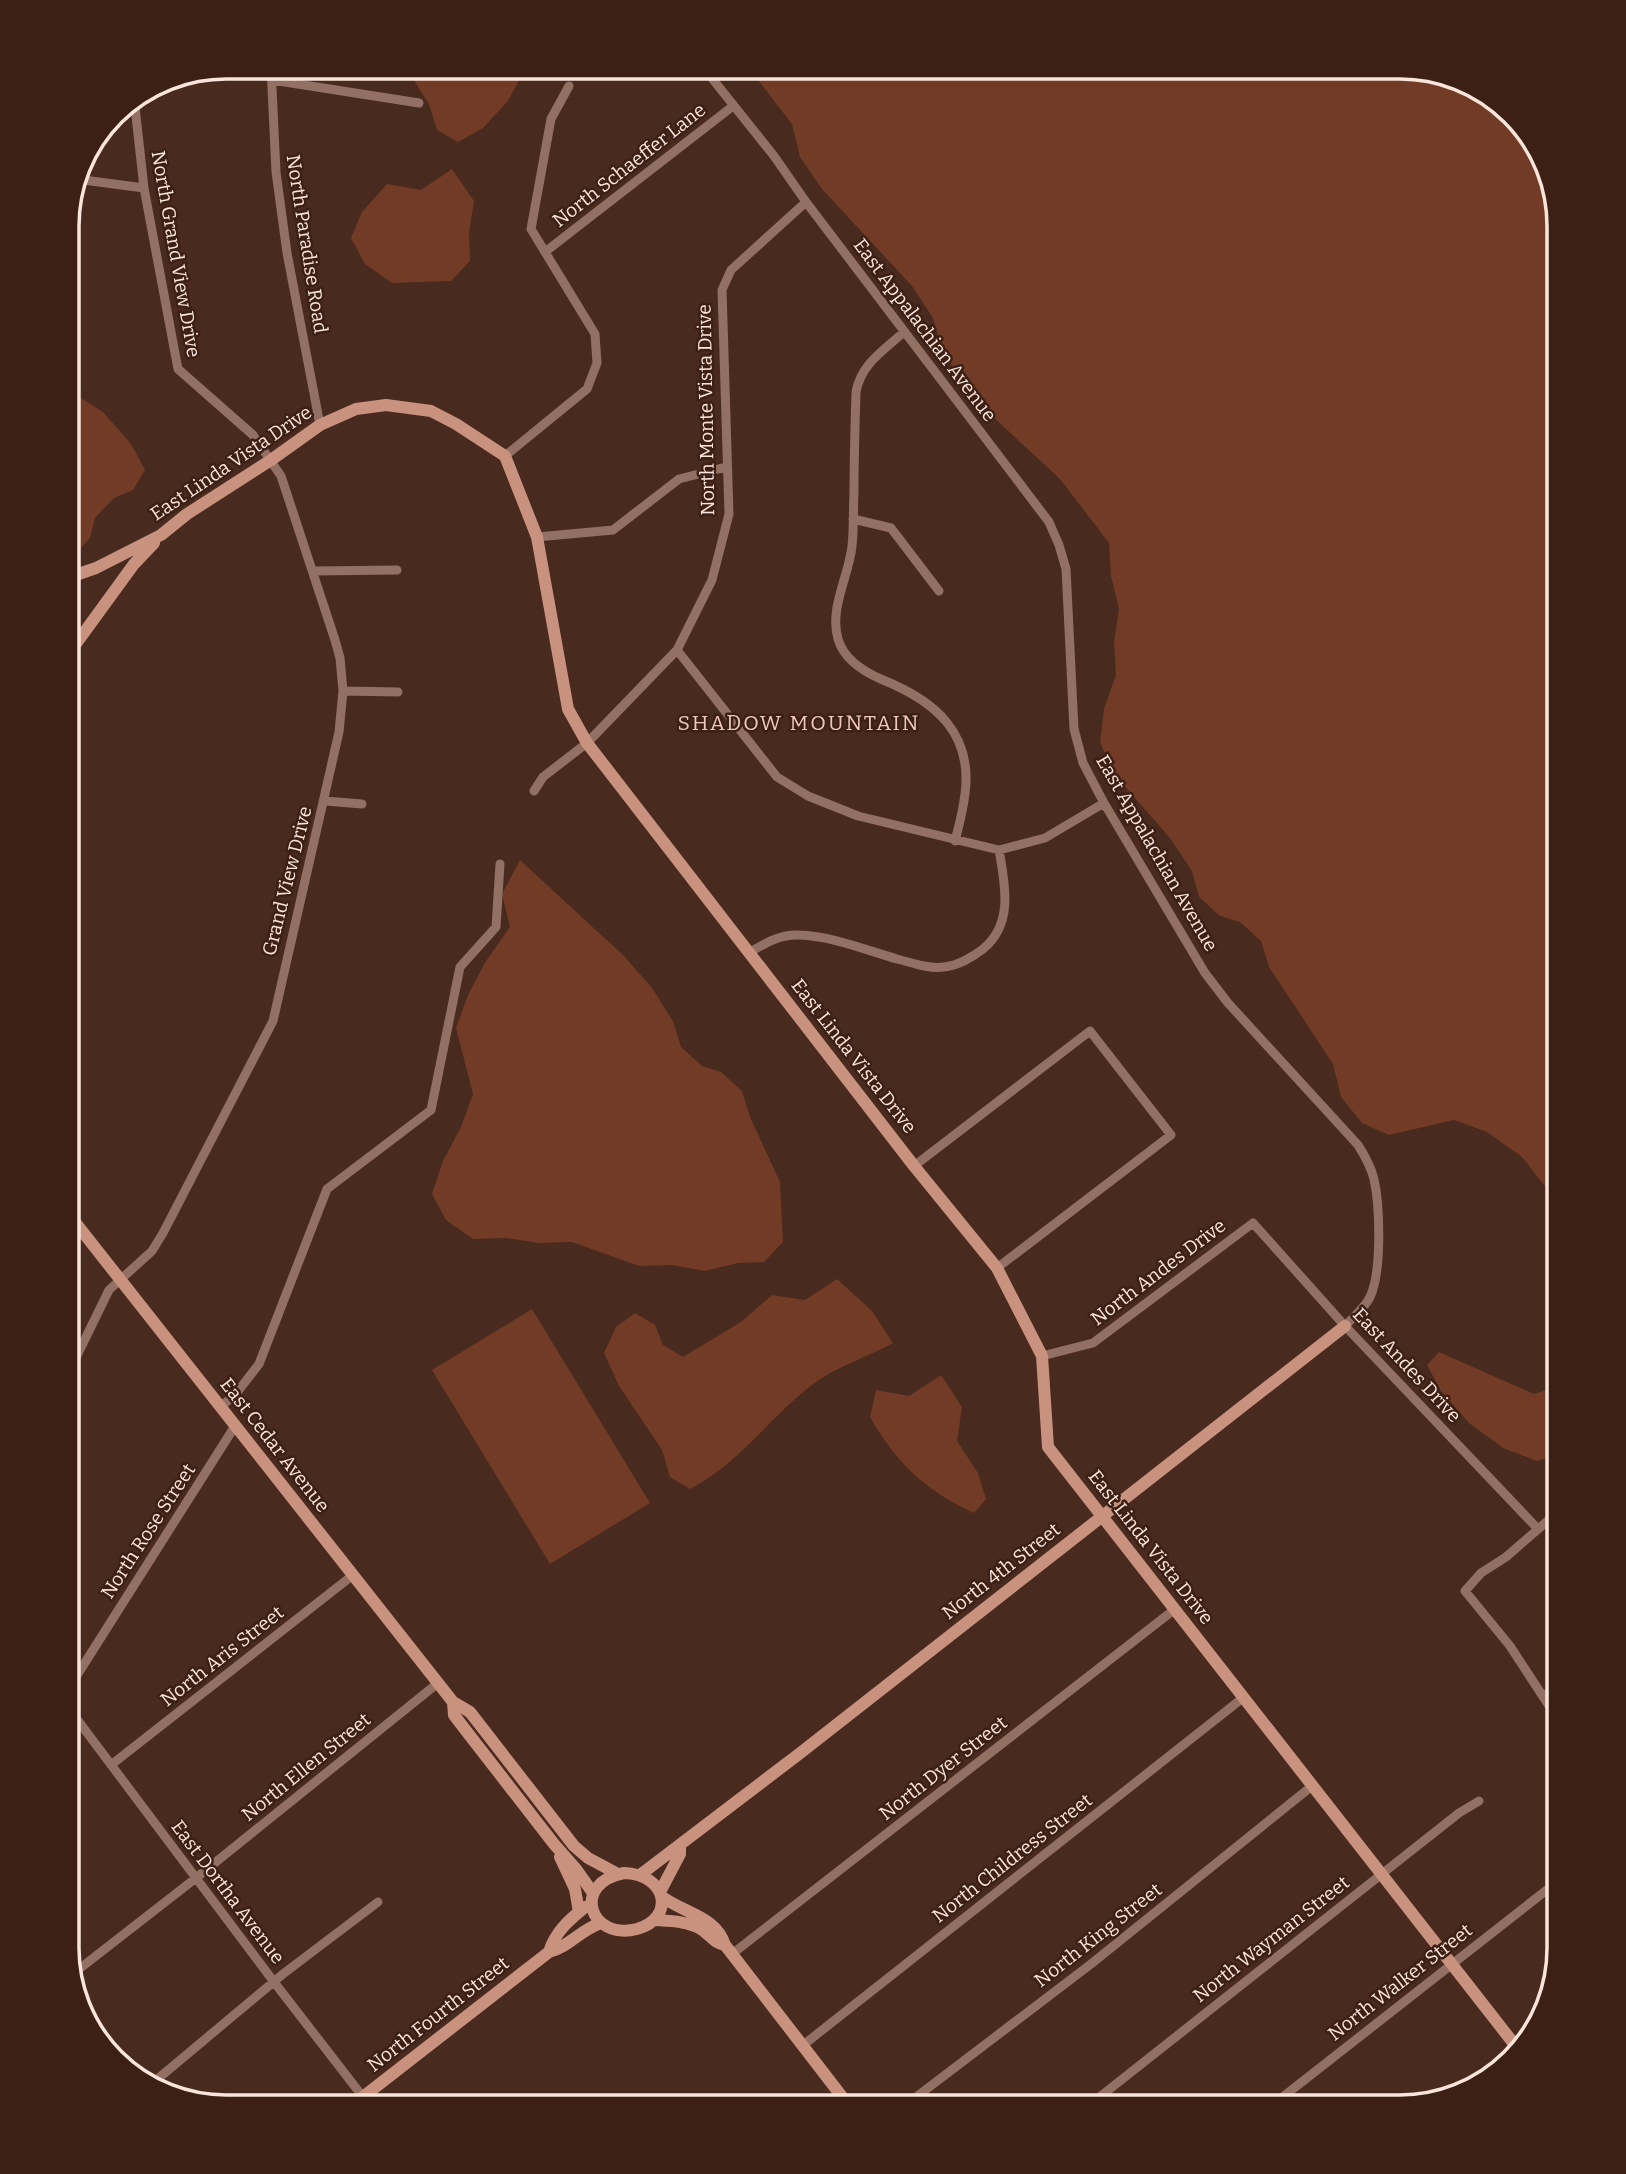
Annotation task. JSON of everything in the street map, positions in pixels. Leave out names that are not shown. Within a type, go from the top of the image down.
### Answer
[{"type":"street","name":"East Appalachian Avenue","points":[[713,79],[774,156],[1049,522],[1066,569],[1073,729],[1083,764],[1205,973],[1228,1003],[1358,1145],[1369,1163],[1376,1206],[1376,1280],[1369,1301],[1345,1326]]},
{"type":"street","points":[[272,80],[419,103]]},
{"type":"street","name":"North Paradise Road","points":[[272,80],[276,172],[320,425]]},
{"type":"street","points":[[505,456],[587,389],[597,363],[595,334],[531,229],[551,119],[569,86]]},
{"type":"street","name":"North Schaeffer Lane","points":[[545,253],[733,106]]},
{"type":"street","name":"North Grand View Drive","points":[[135,110],[144,188],[178,369],[253,435],[271,460]]},
{"type":"street","points":[[86,180],[144,188]]},
{"type":"street","name":"North Monte Vista Drive","points":[[534,790],[543,777],[587,743],[677,650],[712,580],[729,514],[722,290],[731,270],[806,202]]},
{"type":"street","points":[[904,332],[866,366],[858,379],[852,545],[835,621],[838,641],[850,660],[869,674],[924,700],[940,713],[952,728],[966,771],[965,793],[956,841]]},
{"type":"street","name":"East Linda Vista Drive","points":[[79,574],[161,535],[187,514],[320,425],[356,409],[386,405],[431,411],[505,456],[537,537],[568,709],[587,743],[914,1166],[997,1268],[1042,1356],[1048,1447],[1513,2042]]},
{"type":"street","name":"Grand View Drive","points":[[79,1351],[109,1290],[152,1251],[163,1233],[273,1021],[325,801],[339,732],[343,691],[340,658],[281,476],[271,460]]},
{"type":"street","points":[[537,537],[613,530],[679,479],[726,467]]},
{"type":"street","points":[[853,519],[891,528],[939,591]]},
{"type":"street","points":[[79,640],[134,564],[161,535]]},
{"type":"street","points":[[314,571],[397,570]]},
{"type":"street","points":[[677,650],[777,777],[791,788],[858,816],[999,850],[1045,838],[1104,803]]},
{"type":"street","points":[[343,691],[398,692]]},
{"type":"street","points":[[325,801],[362,804]]},
{"type":"street","points":[[750,952],[785,935],[798,935],[826,939],[926,967],[946,967],[961,962],[987,946],[1002,922],[1006,891],[999,850]]},
{"type":"street","points":[[220,1407],[235,1395],[259,1364],[327,1189],[431,1110],[460,967],[496,927],[500,864]]},
{"type":"street","points":[[914,1166],[1090,1031],[1171,1135],[997,1268]]},
{"type":"street","name":"East Andes Drive","points":[[1253,1223],[1345,1326],[1538,1529]]},
{"type":"street","name":"North Andes Drive","points":[[1042,1356],[1093,1343],[1253,1223]]},
{"type":"street","name":"East Cedar Avenue","points":[[79,1227],[453,1702],[470,1713],[574,1846],[618,1874]]},
{"type":"street","name":"North 4th Street","points":[[640,1875],[672,1850],[680,1847],[1345,1326]]},
{"type":"street","name":"North Rose Street","points":[[79,1671],[235,1426]]},
{"type":"street","points":[[1547,1521],[1506,1557],[1481,1573],[1465,1591],[1510,1646],[1547,1701]]},
{"type":"street","name":"North Aris Street","points":[[111,1765],[353,1575]]},
{"type":"street","name":"North Dyer Street","points":[[729,1950],[1175,1609]]},
{"type":"street","name":"North Ellen Street","points":[[80,1968],[438,1683]]},
{"type":"street","name":"North Childress Street","points":[[802,2046],[1244,1697]]},
{"type":"street","name":"East Cedar Avenue","points":[[453,1702],[454,1715],[576,1869],[592,1898]]},
{"type":"street","name":"East Dortha Avenue","points":[[79,1723],[361,2095]]},
{"type":"street","name":"North King Street","points":[[920,2095],[1091,1964],[1312,1786]]},
{"type":"street","name":"North Wayman Street","points":[[1103,2095],[1459,1813],[1479,1801]]},
{"type":"street","points":[[554,1844],[575,1889],[579,1912]]},
{"type":"street","name":"North 4th Street","points":[[660,1894],[680,1854],[680,1847]]},
{"type":"street","points":[[618,1874],[640,1875],[653,1881],[660,1894],[661,1908],[654,1920],[628,1930],[612,1929],[601,1923],[594,1915],[592,1898],[607,1878],[618,1874]]},
{"type":"street","name":"North Walker Street","points":[[1286,2095],[1547,1890]]},
{"type":"street","points":[[660,1894],[707,1920],[722,1936],[729,1950],[840,2095]]},
{"type":"street","name":"North Fourth Street","points":[[549,1952],[553,1939],[592,1898]]},
{"type":"street","points":[[158,2079],[274,1982],[378,1902]]},
{"type":"street","points":[[654,1920],[692,1925],[729,1950]]},
{"type":"street","name":"North Fourth Street","points":[[366,2095],[549,1952],[562,1948],[582,1931],[601,1923]]},
{"type":"shaded area","points":[[413,79],[520,79],[508,101],[483,128],[458,142],[437,130],[429,104]]},
{"type":"shaded area","points":[[757,79],[1410,79],[1448,87],[1474,98],[1504,122],[1523,144],[1542,188],[1547,226],[1547,1189],[1522,1157],[1487,1132],[1454,1120],[1389,1135],[1362,1123],[1341,1097],[1333,1064],[1269,967],[1261,941],[1240,922],[1220,916],[1199,897],[1192,871],[1170,838],[1114,774],[1100,742],[1104,709],[1116,675],[1114,642],[1119,609],[1111,576],[1109,543],[1060,479],[991,415],[963,383],[942,350],[933,318],[912,286],[822,189],[800,157],[792,124]]},
{"type":"shaded area","points":[[452,169],[474,201],[469,234],[470,261],[451,281],[392,283],[365,264],[351,238],[362,212],[387,184],[421,190]]},
{"type":"shaded area","points":[[79,397],[103,412],[131,444],[145,470],[133,490],[114,498],[95,518],[90,538],[79,550]]},
{"type":"shaded area","points":[[520,860],[624,956],[652,988],[673,1021],[681,1047],[702,1066],[721,1072],[742,1091],[750,1117],[780,1182],[783,1242],[764,1262],[738,1263],[705,1271],[672,1265],[639,1266],[572,1242],[473,1239],[446,1220],[432,1194],[443,1161],[461,1127],[473,1094],[456,1028],[468,995],[486,961],[510,927],[502,894]]},
{"type":"shaded area","points":[[837,1279],[872,1311],[893,1343],[839,1369],[808,1388],[723,1467],[690,1489],[670,1477],[662,1450],[619,1386],[604,1353],[616,1327],[635,1313],[655,1325],[663,1345],[683,1357],[741,1322],[772,1295],[805,1300]]},
{"type":"shaded area","points":[[532,1309],[650,1503],[550,1564],[432,1370]]},
{"type":"shaded area","points":[[1439,1352],[1534,1394],[1547,1390],[1547,1458],[1537,1461],[1503,1448],[1469,1423],[1441,1391],[1427,1365]]},
{"type":"shaded area","points":[[941,1375],[962,1407],[957,1441],[978,1473],[986,1499],[974,1513],[941,1495],[914,1474],[890,1448],[870,1417],[876,1390],[909,1396]]},
{"type":"district","name":"SHADOW MOUNTAIN","points":[[799,723]]}]
